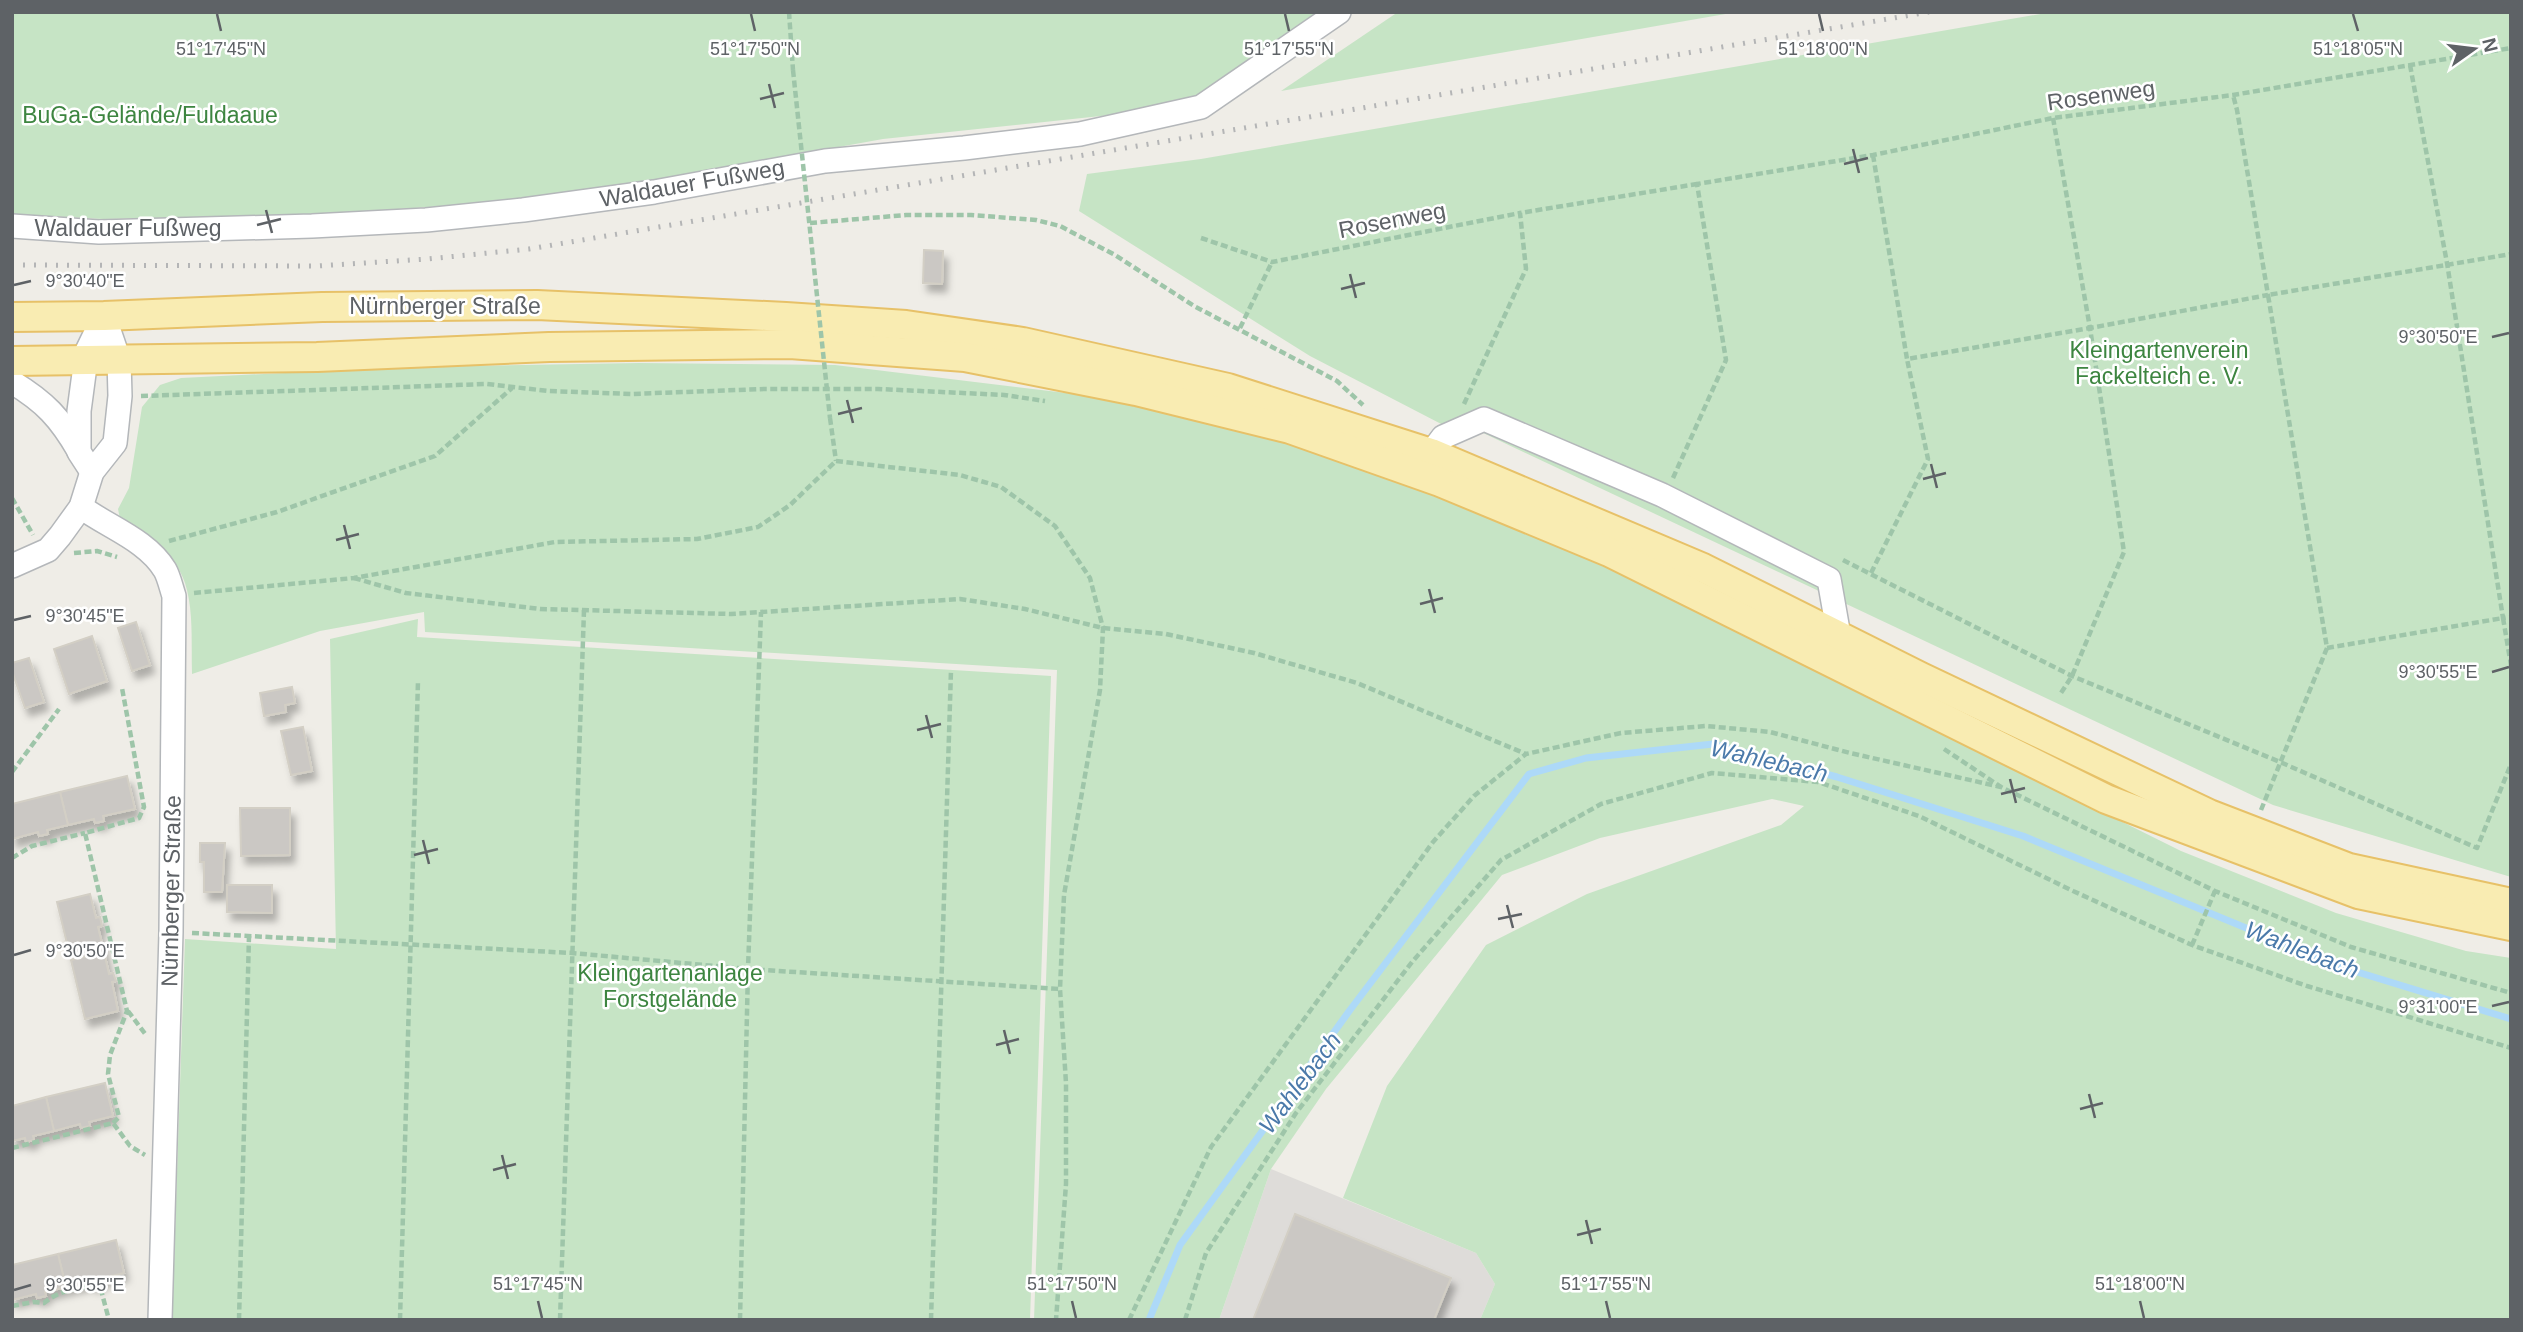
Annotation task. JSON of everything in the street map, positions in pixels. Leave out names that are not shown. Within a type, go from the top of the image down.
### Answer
[{"type":"main road","name":"Nürnberger Straße","points":[[12,317],[104,317],[322,307],[537,305],[786,317],[906,325],[1023,342],[1228,388],[1431,453],[1703,568],[2209,814],[2349,868],[2511,903]]},
{"type":"main road","points":[[12,361],[317,358],[549,347],[790,344],[965,357],[1136,391],[1290,429],[1440,482],[1609,552],[2106,799],[2358,894],[2511,926]]},
{"type":"street","name":"Waldauer Fußweg","points":[[12,226],[99,232],[426,220],[654,192],[825,161],[1080,134],[1202,107],[1339,12]]},
{"type":"street","points":[[12,566],[48,550],[81,507],[92,472],[115,443],[120,396],[119,360],[104,317]]},
{"type":"street","points":[[79,452],[79,411],[87,351],[104,317]]},
{"type":"street","points":[[12,382],[52,410],[92,472]]},
{"type":"street","points":[[1431,453],[1443,437],[1483,419],[1662,495],[1829,579],[1839,636]]},
{"type":"street","name":"Nürnberger Straße","points":[[81,507],[149,549],[166,571],[174,596],[171,932],[160,1320]]},
{"type":"path","points":[[789,12],[836,461]]},
{"type":"path","name":"Rosenweg","points":[[1201,238],[1272,262],[1520,213],[1873,155],[2053,118],[2232,95],[2511,48]]},
{"type":"path","points":[[2410,65],[2447,263],[2511,665]]},
{"type":"path","points":[[2232,95],[2237,110],[2327,648],[2258,817]]},
{"type":"path","points":[[2053,118],[2090,328],[2124,552],[2072,676],[2061,693]]},
{"type":"path","points":[[1871,573],[1928,458],[1907,359],[1873,155]]},
{"type":"path","points":[[1662,495],[1672,480],[1726,360],[1697,184]]},
{"type":"path","points":[[1472,424],[1463,406],[1526,269],[1520,213]]},
{"type":"path","points":[[810,223],[906,215],[971,215],[1036,220]]},
{"type":"path","points":[[1907,359],[2511,254]]},
{"type":"path","points":[[1241,328],[1272,262]]},
{"type":"path","points":[[120,396],[487,384],[512,388],[631,394],[765,389],[878,389],[1004,395],[1046,401]]},
{"type":"path","points":[[149,549],[276,512],[435,456],[512,388]]},
{"type":"path","points":[[174,596],[354,578],[555,542],[698,539],[758,527],[790,505],[836,461]]},
{"type":"path","points":[[836,461],[960,475],[1001,487],[1055,526],[1090,578],[1103,628],[1100,690],[1064,895],[1060,989],[1066,1083],[1066,1184],[1056,1320]]},
{"type":"path","points":[[12,498],[29,532],[48,550],[77,554],[97,551],[119,558]]},
{"type":"path","points":[[1829,579],[1841,559],[2072,676],[2280,762],[2477,848],[2511,764]]},
{"type":"path","points":[[354,578],[406,593],[540,609],[731,614],[960,599],[1025,608],[1103,628],[1166,634],[1242,650],[1357,683],[1526,754]]},
{"type":"path","points":[[560,1320],[584,610]]},
{"type":"path","points":[[740,1320],[748,969],[761,611]]},
{"type":"path","points":[[2327,648],[2511,617]]},
{"type":"path","points":[[931,1320],[951,670]]},
{"type":"path","points":[[400,1320],[418,681]]},
{"type":"path","points":[[12,858],[32,846],[139,818],[144,807],[121,688]]},
{"type":"path","points":[[12,772],[59,709]]},
{"type":"path","points":[[1129,1320],[1211,1147],[1433,842],[1474,796],[1526,754],[1621,733],[1706,726],[1770,732],[2001,787]]},
{"type":"path","points":[[1944,748],[2001,787],[2215,891],[2351,947],[2511,993]]},
{"type":"path","points":[[1185,1320],[1206,1253],[1296,1113],[1412,962],[1501,860],[1601,804],[1712,773],[1818,782],[1919,816],[2073,891],[2192,944],[2307,986],[2511,1048]]},
{"type":"path","points":[[12,1148],[113,1123],[119,1117],[108,1074],[110,1055],[127,1011],[85,833]]},
{"type":"path","points":[[2192,944],[2215,891]]},
{"type":"path","points":[[171,932],[572,953],[748,969],[1060,989]]},
{"type":"path","points":[[239,1320],[249,936]]},
{"type":"path","points":[[113,1123],[130,1146],[166,1169]]},
{"type":"path","points":[[12,1306],[33,1301],[44,1303],[53,1295],[100,1286],[109,1320]]},
{"type":"shaded area","points":[[1271,1169],[1476,1253],[1495,1284],[1480,1320],[1219,1320]]},
{"type":"green space","name":"BuGa-Gelände/Fuldaaue","points":[[12,12],[1325,12],[1186,107],[883,139],[649,181],[519,201],[310,215],[103,219],[12,214]]},
{"type":"green space","points":[[1398,12],[1737,12],[1281,91]]},
{"type":"green space","name":"Kleingartenverein Fackelteich e. V.","points":[[2052,12],[2511,12],[2511,877],[2273,805],[1479,431],[1452,419],[1447,427],[1310,356],[1079,211],[1087,174],[1201,159]]},
{"type":"green space","points":[[639,363],[835,365],[1083,395],[1252,432],[1444,494],[1600,562],[2181,851],[2336,913],[2466,951],[2511,958],[2511,1320],[1480,1320],[1495,1284],[1476,1253],[1343,1198],[1387,1086],[1486,945],[1587,894],[1781,825],[1804,806],[1772,799],[1600,838],[1502,875],[1326,1089],[1271,1169],[1219,1320],[1034,1320],[1057,670],[425,632],[424,612],[320,631],[192,674],[190,605],[181,572],[158,545],[120,519],[118,509],[129,488],[142,407],[160,385],[181,378],[406,367]]},
{"type":"green space","name":"Kleingartenanlage Forstgelände","points":[[418,619],[417,637],[1051,676],[1030,1320],[172,1320],[185,939],[336,949],[330,639]]},
{"type":"building","points":[[924,250],[943,251],[942,284],[923,283]]},
{"type":"building","points":[[136,622],[150,665],[132,671],[118,628]]},
{"type":"building","points":[[92,636],[107,681],[69,694],[54,649]]},
{"type":"building","points":[[29,658],[44,702],[25,708],[12,671],[12,663]]},
{"type":"building","points":[[292,687],[295,703],[285,705],[286,712],[264,716],[260,693]]},
{"type":"building","points":[[303,727],[312,771],[291,775],[281,731]]},
{"type":"building","points":[[127,776],[135,809],[103,816],[104,821],[95,823],[94,819],[68,825],[60,792]]},
{"type":"building","points":[[60,792],[68,825],[47,830],[48,834],[39,836],[38,832],[12,839],[12,804]]},
{"type":"building","points":[[240,808],[290,808],[290,855],[241,856]]},
{"type":"building","points":[[200,843],[225,843],[222,892],[204,892],[204,862],[200,862]]},
{"type":"building","points":[[227,885],[272,885],[272,913],[227,912]]},
{"type":"building","points":[[90,894],[96,918],[100,917],[102,926],[98,927],[104,952],[71,960],[57,902]]},
{"type":"building","points":[[104,952],[109,974],[113,973],[116,981],[112,982],[118,1011],[85,1019],[71,960]]},
{"type":"building","points":[[105,1083],[113,1116],[89,1122],[90,1126],[81,1128],[80,1124],[54,1131],[46,1097]]},
{"type":"building","points":[[46,1097],[54,1131],[33,1136],[34,1140],[26,1142],[25,1138],[12,1141],[12,1106]]},
{"type":"building","points":[[1295,1214],[1451,1278],[1434,1320],[1253,1320]]},
{"type":"building","points":[[116,1240],[124,1273],[100,1279],[101,1282],[93,1285],[92,1281],[66,1287],[58,1254]]},
{"type":"building","points":[[58,1254],[66,1287],[45,1292],[46,1296],[37,1298],[36,1294],[12,1300],[12,1265]]},
{"type":"waterway","name":"Wahlebach","points":[[1149,1320],[1180,1245],[1350,1010],[1529,774],[1586,758],[1713,744],[1837,777],[2023,836],[2341,967],[2511,1019]]},
{"type":"railway","points":[[12,265],[317,266],[529,249],[1929,12]]}]
